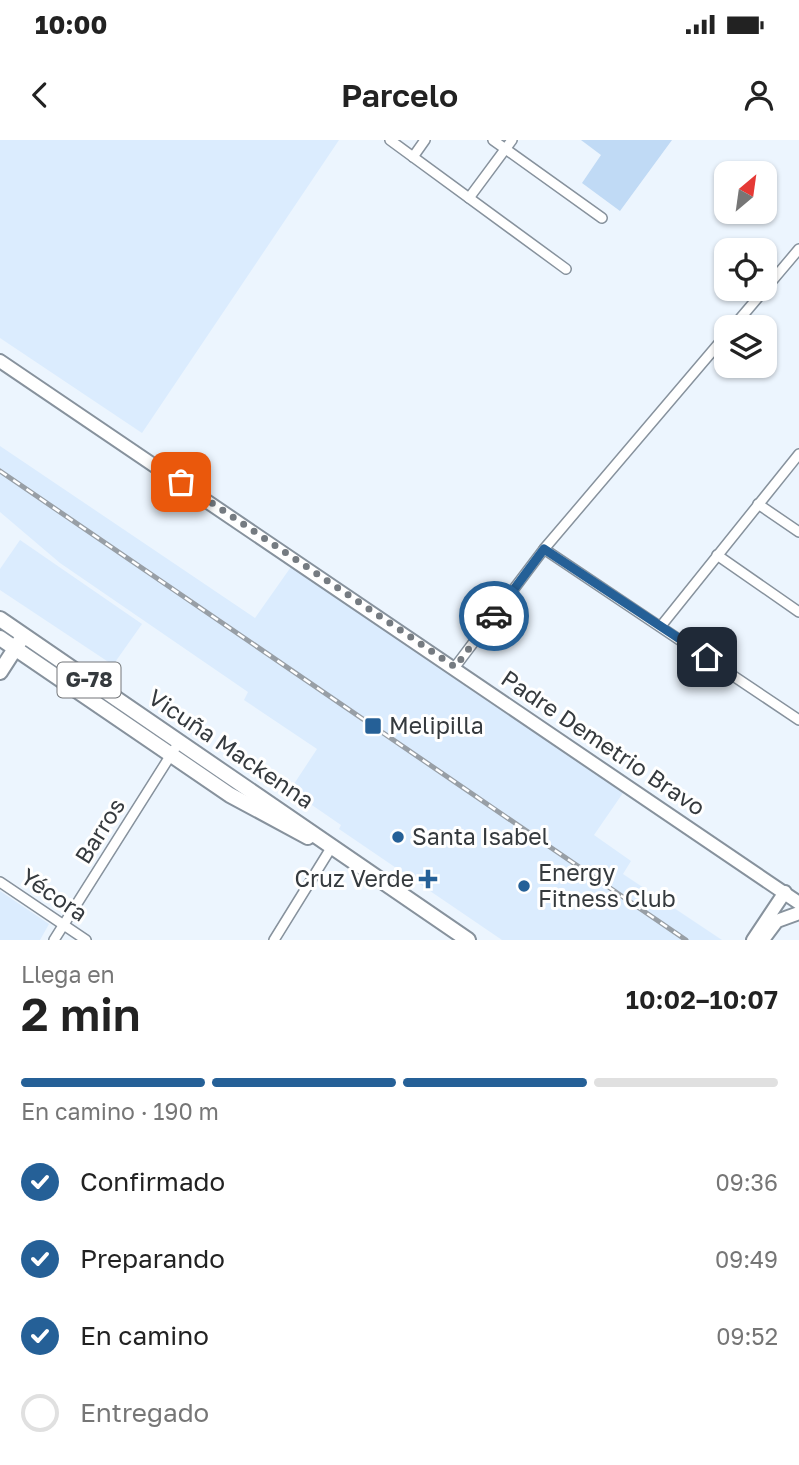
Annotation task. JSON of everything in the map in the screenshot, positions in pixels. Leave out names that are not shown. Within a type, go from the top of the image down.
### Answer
[{"type":"main road","name":"Vicuña Mackenna","points":[[0,619],[256,811],[331,848],[468,940]]},
{"type":"main road","points":[[0,672],[5,645],[19,632]]},
{"type":"main road","name":"Vicuña Mackenna","points":[[5,645],[175,749]]},
{"type":"street","points":[[390,140],[566,269]]},
{"type":"street","points":[[413,157],[425,140]]},
{"type":"street","points":[[494,140],[602,218]]},
{"type":"street","points":[[470,198],[512,140]]},
{"type":"street","points":[[743,315],[799,249]]},
{"type":"street","points":[[455,667],[544,549],[714,349]]},
{"type":"street","name":"Padre Demetrio Bravo","points":[[0,360],[799,903]]},
{"type":"street","points":[[661,626],[799,454]]},
{"type":"street","points":[[758,504],[799,532]]},
{"type":"street","points":[[544,549],[799,720]]},
{"type":"street","points":[[717,555],[799,612]]},
{"type":"street","name":"Barros","points":[[54,940],[175,749]]},
{"type":"street","points":[[274,940],[331,848]]},
{"type":"street","name":"Yécora","points":[[0,882],[86,940]]},
{"type":"street","points":[[753,940],[785,892]]},
{"type":"street","points":[[763,940],[777,921],[799,913]]},
{"type":"shaded area","points":[[0,140],[339,140],[142,433],[0,338]]},
{"type":"shaded area","points":[[581,140],[672,140],[620,211],[582,183],[601,155]]},
{"type":"shaded area","points":[[0,446],[255,618],[293,564],[625,790],[594,835],[631,861],[623,874],[722,940],[502,940],[339,829],[341,825],[290,790],[317,749],[244,700],[248,692],[60,563],[0,512]]},
{"type":"shaded area","points":[[20,540],[142,624],[113,665],[0,590],[0,569]]},
{"type":"shaded area","points":[[0,891],[49,924],[40,940],[0,940]]},
{"type":"railway","points":[[0,471],[686,940]]},
{"type":"way so far","points":[[181,482],[455,667],[494,616]]},
{"type":"place","name":"Melipilla","points":[[373,726]]},
{"type":"place","name":"Santa Isabel","points":[[398,837]]},
{"type":"place","name":"Cruz Verde","points":[[428,879]]},
{"type":"place","name":"Energy Fitness Club","points":[[524,886]]},
{"type":"route","points":[[494,616],[544,549],[707,657]]}]
